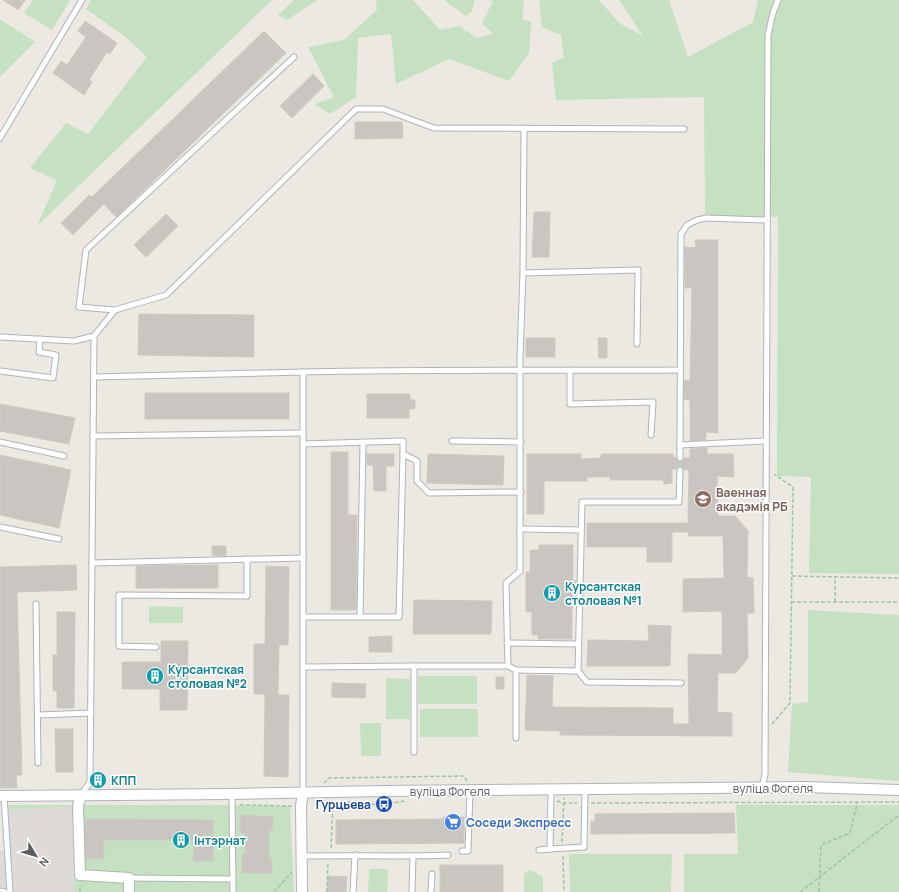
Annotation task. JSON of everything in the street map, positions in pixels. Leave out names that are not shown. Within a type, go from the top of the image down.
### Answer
[{"type":"street","name":"вуліца Фогеля","points":[[2,796],[81,796],[232,800],[303,793],[384,791],[468,786],[551,794],[585,790],[762,788],[899,790]]},
{"type":"street","points":[[302,892],[301,855],[303,793]]},
{"type":"street","points":[[81,796],[78,805],[80,875],[129,878],[129,892]]},
{"type":"lane","points":[[0,138],[82,0]]},
{"type":"lane","points":[[762,788],[765,774],[768,35],[773,13],[778,0]]},
{"type":"lane","points":[[294,57],[86,250],[80,307],[115,310],[166,295],[356,109],[383,109],[434,128],[684,129]]},
{"type":"lane","points":[[508,666],[506,583],[520,571],[520,357],[523,273],[524,128]]},
{"type":"lane","points":[[680,458],[681,234],[687,225],[697,220],[707,218],[767,220]]},
{"type":"lane","points":[[523,273],[638,270],[637,344]]},
{"type":"lane","points":[[0,337],[74,341],[94,336],[115,310]]},
{"type":"lane","points":[[81,796],[90,782],[94,336]]},
{"type":"lane","points":[[0,371],[53,378],[56,355],[39,352],[40,339]]},
{"type":"lane","points":[[94,377],[411,370],[680,370]]},
{"type":"lane","points":[[570,370],[570,404],[653,402],[651,435]]},
{"type":"lane","points":[[303,793],[304,372]]},
{"type":"lane","points":[[93,436],[304,433]]},
{"type":"lane","points":[[303,444],[403,441],[399,617],[303,617]]},
{"type":"lane","points":[[452,441],[521,442]]},
{"type":"lane","points":[[680,445],[766,441]]},
{"type":"lane","points":[[0,442],[64,456]]},
{"type":"lane","points":[[360,617],[363,442]]},
{"type":"lane","points":[[403,454],[417,461],[417,481],[429,493],[520,492]]},
{"type":"lane","points":[[680,470],[679,502],[582,502],[578,671],[587,682],[682,683]]},
{"type":"lane","points":[[0,527],[59,539]]},
{"type":"lane","points":[[520,529],[581,530]]},
{"type":"lane","points":[[92,563],[303,558]]},
{"type":"lane","points":[[156,647],[119,646],[119,595],[248,596],[247,559]]},
{"type":"lane","points":[[36,604],[38,763]]},
{"type":"lane","points":[[507,643],[579,644]]},
{"type":"lane","points":[[414,666],[414,752]]},
{"type":"lane","points":[[303,667],[508,666],[516,670],[578,671]]},
{"type":"lane","points":[[516,670],[516,738]]},
{"type":"lane","points":[[38,715],[91,713]]},
{"type":"lane","points":[[462,851],[468,851],[468,786]]},
{"type":"lane","points":[[539,850],[584,847],[585,790]]},
{"type":"lane","points":[[550,850],[551,794]]},
{"type":"lane","points":[[2,796],[12,884],[10,892]]},
{"type":"lane","points":[[232,800],[233,892]]},
{"type":"lane","points":[[540,823],[550,822]]},
{"type":"lane","points":[[301,855],[448,855]]},
{"type":"lane","points":[[353,892],[355,855]]},
{"type":"lane","points":[[412,892],[413,856]]},
{"type":"lane","points":[[431,892],[432,874]]},
{"type":"lane","points":[[129,878],[233,879]]},
{"type":"lane","points":[[0,891],[5,892]]},
{"type":"path","points":[[765,732],[790,703],[792,576],[792,487],[766,468]]},
{"type":"path","points":[[792,576],[899,578]]},
{"type":"path","points":[[835,577],[835,602]]},
{"type":"path","points":[[791,602],[899,602]]},
{"type":"path","points":[[329,778],[464,776],[468,786]]},
{"type":"path","points":[[551,794],[563,803],[899,802]]},
{"type":"path","points":[[232,800],[290,806]]},
{"type":"path","points":[[327,892],[328,856],[332,848],[333,800]]},
{"type":"path","points":[[365,805],[404,801]]},
{"type":"path","points":[[819,892],[821,846],[850,833],[857,805],[856,802]]},
{"type":"path","points":[[800,892],[899,815]]},
{"type":"path","points":[[274,892],[293,871]]},
{"type":"shaded area","points":[[72,807],[74,892],[0,892],[0,850],[7,850],[4,809]]},
{"type":"green space","points":[[33,0],[70,0],[52,30],[24,13]]},
{"type":"green space","points":[[91,0],[272,0],[37,226],[57,180],[30,168],[66,123],[88,134],[147,57],[126,37],[86,9]]},
{"type":"green space","points":[[294,0],[317,0],[287,20],[278,15]]},
{"type":"green space","points":[[376,0],[413,0],[440,30],[459,26],[477,38],[493,34],[482,23],[493,1],[488,0],[524,0],[522,19],[531,22],[529,53],[509,81],[449,59],[396,84],[391,34],[358,38],[356,97],[330,114],[315,104],[334,97],[308,47],[344,40],[377,10]]},
{"type":"green space","points":[[444,0],[475,0],[472,11],[466,16]]},
{"type":"green space","points":[[539,0],[599,0],[619,23],[643,36],[619,0],[669,0],[688,57],[753,22],[758,0],[899,0],[899,574],[809,573],[811,477],[777,476],[778,217],[705,216],[704,97],[556,100],[552,63],[564,58],[561,35],[542,27]]},
{"type":"green space","points":[[0,19],[35,42],[0,77]]},
{"type":"green space","points":[[149,606],[183,607],[183,623],[149,623]]},
{"type":"green space","points":[[808,610],[899,615],[899,781],[788,772],[792,704],[808,702]]},
{"type":"green space","points":[[418,676],[477,676],[477,704],[418,704]]},
{"type":"green space","points":[[386,678],[410,679],[410,719],[386,719]]},
{"type":"green space","points":[[420,709],[478,709],[478,737],[420,737]]},
{"type":"green space","points":[[360,723],[381,723],[381,756],[361,756]]},
{"type":"green space","points":[[4,805],[290,806],[294,892],[74,892],[72,807],[4,809]]},
{"type":"green space","points":[[736,805],[899,805],[899,892],[684,892],[684,854],[738,854]]},
{"type":"green space","points":[[569,854],[672,854],[671,892],[570,892]]},
{"type":"green space","points":[[369,869],[388,869],[387,892],[368,892]]},
{"type":"green space","points":[[530,870],[543,877],[543,892],[524,892],[524,874]]},
{"type":"building","points":[[3,0],[25,0],[18,10]]},
{"type":"building","points":[[85,21],[117,43],[110,54],[107,52],[89,80],[92,82],[84,95],[53,73],[61,61],[67,65],[86,37],[78,31]]},
{"type":"building","points":[[264,31],[286,53],[116,217],[104,204],[73,235],[61,223],[89,195],[92,197]]},
{"type":"building","points":[[313,74],[324,86],[292,118],[280,106]]},
{"type":"building","points":[[355,122],[402,122],[403,138],[355,139]]},
{"type":"building","points":[[534,212],[550,212],[549,257],[532,257]]},
{"type":"building","points":[[166,214],[178,226],[146,257],[134,245]]},
{"type":"building","points":[[695,240],[718,240],[718,433],[706,432],[706,440],[690,441],[690,400],[684,399],[684,380],[690,381],[692,288],[685,288],[685,247],[696,248]]},
{"type":"building","points":[[139,314],[254,315],[254,357],[138,355]]},
{"type":"building","points":[[526,338],[555,338],[555,357],[526,357]]},
{"type":"building","points":[[598,338],[607,338],[607,358],[599,358]]},
{"type":"building","points":[[145,393],[289,393],[289,419],[145,419]]},
{"type":"building","points":[[367,394],[410,394],[410,400],[415,400],[415,409],[409,409],[409,418],[367,418]]},
{"type":"building","points":[[0,404],[75,418],[69,444],[0,431]]},
{"type":"building","name":"Ваенная акадэмія РБ","points":[[707,448],[707,454],[733,454],[734,477],[717,476],[718,516],[735,516],[748,531],[747,577],[753,578],[754,613],[747,613],[748,658],[736,673],[718,673],[717,712],[732,713],[732,736],[560,735],[560,731],[525,730],[527,675],[553,676],[552,707],[673,708],[673,724],[689,724],[688,654],[722,655],[722,611],[683,612],[683,579],[724,578],[723,536],[688,536],[689,532],[672,532],[672,562],[647,562],[647,547],[587,547],[587,523],[688,523],[689,470],[684,470],[680,466],[676,469],[672,469],[672,483],[664,484],[663,480],[610,480],[610,477],[587,477],[587,481],[544,481],[544,514],[527,514],[527,454],[581,454],[581,459],[601,458],[601,454],[673,454],[673,457],[680,462],[684,458],[690,458],[690,449]]},
{"type":"building","points":[[331,452],[348,452],[348,515],[357,515],[356,610],[331,610]]},
{"type":"building","points":[[367,454],[394,454],[394,466],[386,466],[386,491],[374,491],[373,465],[367,465]]},
{"type":"building","points":[[428,454],[504,456],[503,485],[427,483]]},
{"type":"building","points":[[0,455],[71,470],[59,528],[0,515]]},
{"type":"building","name":"Курсантская столовая №1","points":[[539,545],[573,545],[573,581],[576,581],[576,605],[572,605],[572,639],[538,639],[538,635],[532,635],[532,612],[526,612],[526,572],[530,572],[530,550],[539,550]]},
{"type":"building","points":[[212,546],[226,546],[226,556],[212,555]]},
{"type":"building","points":[[76,565],[77,590],[17,592],[22,775],[16,775],[17,788],[0,788],[0,567]]},
{"type":"building","points":[[218,565],[218,588],[136,588],[136,566]]},
{"type":"building","points":[[266,566],[289,567],[288,645],[279,645],[278,695],[289,695],[288,777],[264,776],[265,694],[254,694],[254,644],[265,644]]},
{"type":"building","points":[[414,600],[492,601],[491,634],[413,634]]},
{"type":"building","points":[[57,612],[75,612],[74,708],[57,708],[57,691],[53,691],[53,655],[57,655]]},
{"type":"building","points":[[648,625],[671,626],[670,666],[587,666],[588,640],[649,641]]},
{"type":"building","points":[[392,636],[392,652],[369,652],[369,637]]},
{"type":"building","name":"Курсантская столовая №2","points":[[161,641],[188,641],[187,710],[160,710],[160,689],[122,689],[122,662],[161,662]]},
{"type":"building","points":[[496,677],[504,677],[504,689],[496,689]]},
{"type":"building","points":[[332,683],[366,684],[365,698],[332,697]]},
{"type":"building","points":[[55,729],[73,729],[73,772],[56,772]]},
{"type":"building","points":[[734,813],[735,833],[591,834],[591,821],[595,821],[595,814]]},
{"type":"building","points":[[240,815],[273,817],[272,830],[269,831],[269,859],[271,858],[272,873],[242,873],[242,854],[245,854],[245,833],[240,833]]},
{"type":"building","points":[[443,817],[464,817],[464,843],[336,844],[336,820],[443,819]]},
{"type":"building","name":"Інтэрнат","points":[[85,819],[213,820],[213,861],[193,861],[194,840],[104,840],[104,859],[86,859]]},
{"type":"building","points":[[440,865],[503,865],[503,892],[440,892]]},
{"type":"building","points":[[328,876],[347,877],[346,892],[327,892]]},
{"type":"place","name":"Ваенная акадэмія РБ","points":[[703,499]]},
{"type":"place","name":"Курсантская столовая №1","points":[[552,593]]},
{"type":"place","name":"Курсантская столовая №2","points":[[155,676]]},
{"type":"place","name":"КПП","points":[[98,780]]},
{"type":"place","name":"Гурцьева","points":[[384,804]]},
{"type":"place","name":"Соседи Экспресс","points":[[453,822]]},
{"type":"place","name":"Інтэрнат","points":[[181,840]]}]
